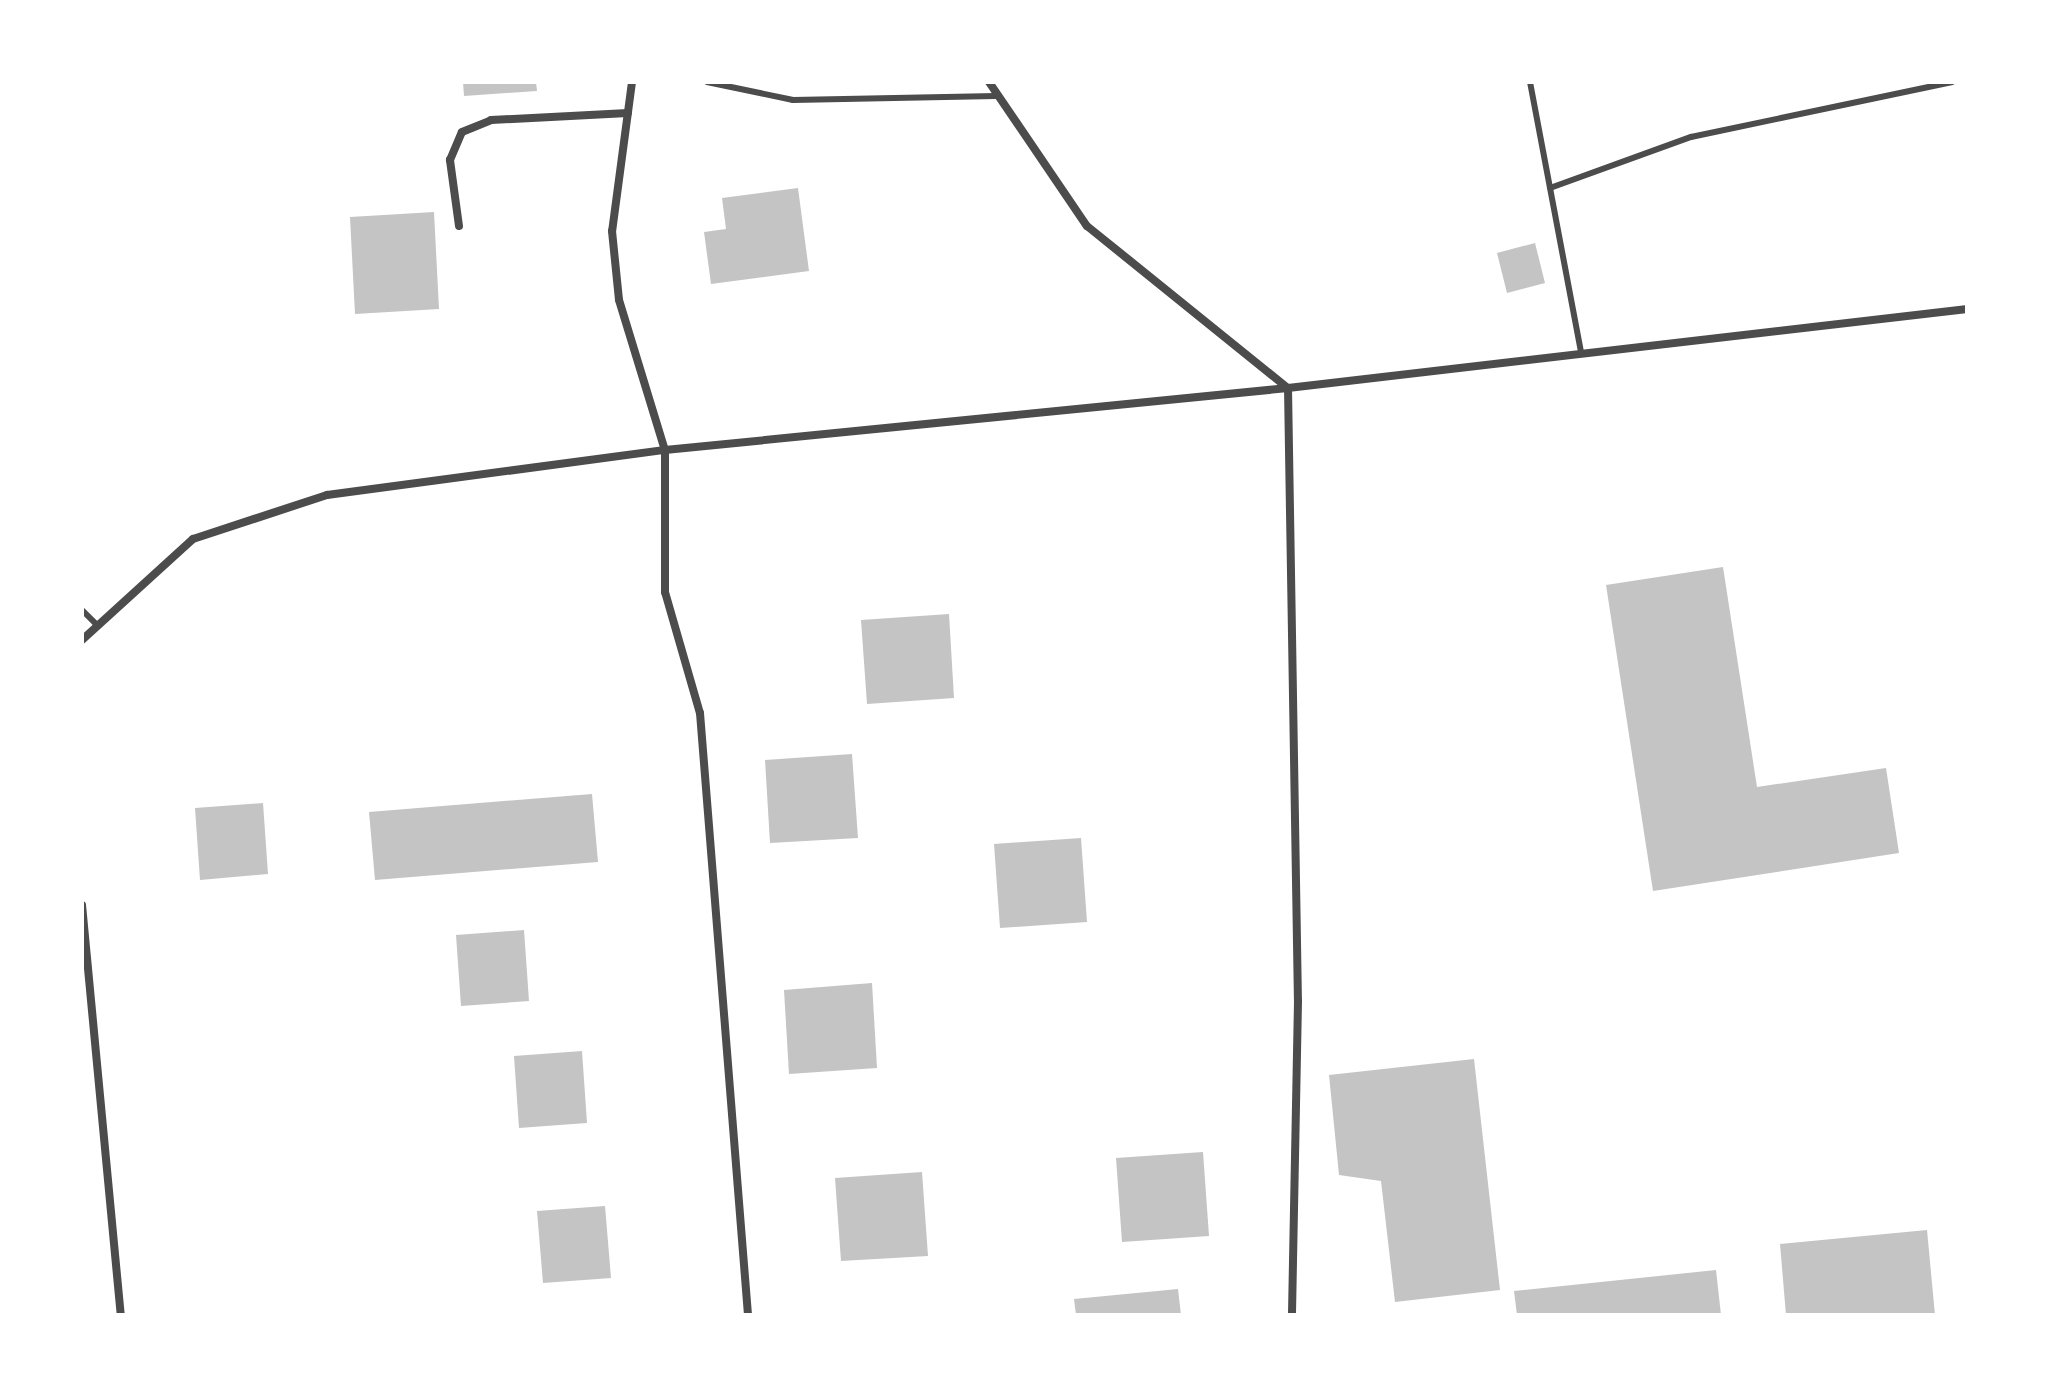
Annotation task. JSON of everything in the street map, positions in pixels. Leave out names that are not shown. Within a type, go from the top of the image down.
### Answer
[{"type":"street","points":[[632,82],[612,231],[619,300],[665,450],[665,592],[700,713],[748,1315]]},
{"type":"street","points":[[989,82],[1087,226],[1288,388]]},
{"type":"street","points":[[459,226],[450,160],[462,132],[491,120],[628,113]]},
{"type":"street","points":[[82,640],[96,624],[193,539],[327,495],[665,450],[1288,388],[1967,309]]},
{"type":"street","points":[[1288,388],[1298,1001],[1292,1315]]},
{"type":"street","points":[[82,905],[121,1315]]},
{"type":"lane","points":[[707,82],[793,100],[996,96]]},
{"type":"lane","points":[[1530,82],[1581,353]]},
{"type":"lane","points":[[1550,188],[1691,137],[1952,82]]},
{"type":"lane","points":[[82,610],[96,624]]},
{"type":"building","points":[[463,82],[536,82],[537,91],[464,96]]},
{"type":"building","points":[[798,188],[809,271],[711,284],[704,232],[726,229],[722,198]]},
{"type":"building","points":[[434,212],[439,309],[355,314],[350,217]]},
{"type":"building","points":[[1535,243],[1545,283],[1507,293],[1497,253]]},
{"type":"building","points":[[1723,567],[1757,787],[1886,768],[1899,853],[1653,891],[1606,585]]},
{"type":"building","points":[[949,614],[954,698],[867,704],[861,620]]},
{"type":"building","points":[[852,754],[858,838],[770,843],[765,760]]},
{"type":"building","points":[[592,794],[598,862],[375,880],[369,812]]},
{"type":"building","points":[[263,803],[268,874],[200,880],[195,808]]},
{"type":"building","points":[[1081,838],[1087,922],[1000,928],[994,844]]},
{"type":"building","points":[[524,930],[529,1001],[461,1006],[456,935]]},
{"type":"building","points":[[872,983],[877,1068],[789,1074],[784,990]]},
{"type":"building","points":[[582,1051],[587,1123],[519,1128],[514,1056]]},
{"type":"building","points":[[1474,1059],[1500,1290],[1395,1302],[1381,1181],[1339,1175],[1329,1075]]},
{"type":"building","points":[[1203,1152],[1209,1236],[1122,1242],[1116,1158]]},
{"type":"building","points":[[922,1172],[928,1256],[841,1261],[835,1178]]},
{"type":"building","points":[[605,1206],[611,1278],[543,1283],[537,1211]]},
{"type":"building","points":[[1927,1230],[1935,1315],[1786,1315],[1780,1244]]},
{"type":"building","points":[[1716,1270],[1721,1315],[1517,1315],[1514,1291]]},
{"type":"building","points":[[1178,1289],[1181,1315],[1076,1315],[1074,1299]]}]
